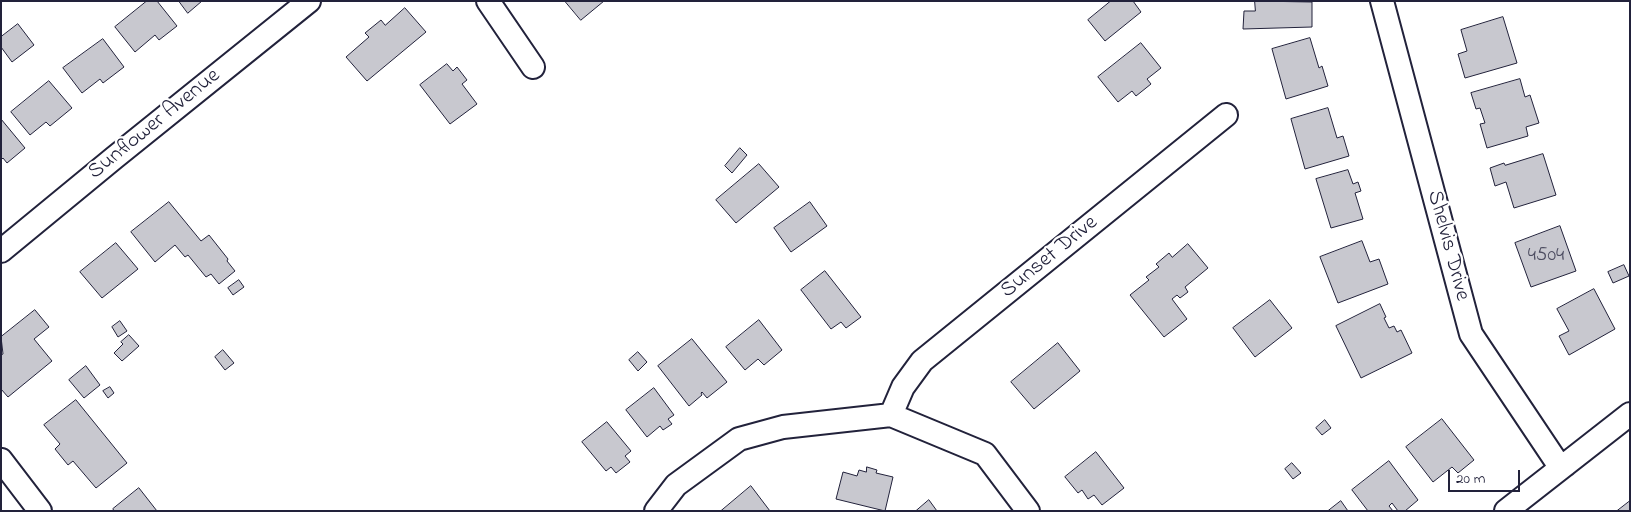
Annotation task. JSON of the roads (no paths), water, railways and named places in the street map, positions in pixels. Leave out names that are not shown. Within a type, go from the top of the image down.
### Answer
[{"type":"street","name":"Sunflower Avenue","points":[[1,251],[309,1]]},
{"type":"street","points":[[488,1],[533,67]]},
{"type":"street","name":"Shelvis Drive","points":[[1382,1],[1471,334],[1556,460],[1565,465]]},
{"type":"street","name":"Sunset Drive","points":[[891,415],[902,387],[922,361],[1226,115]]},
{"type":"street","points":[[1506,511],[1630,414]]},
{"type":"street","points":[[656,511],[676,485],[739,439],[783,427],[891,415],[985,454],[1028,511]]},
{"type":"street","points":[[1,460],[40,511]]}]
